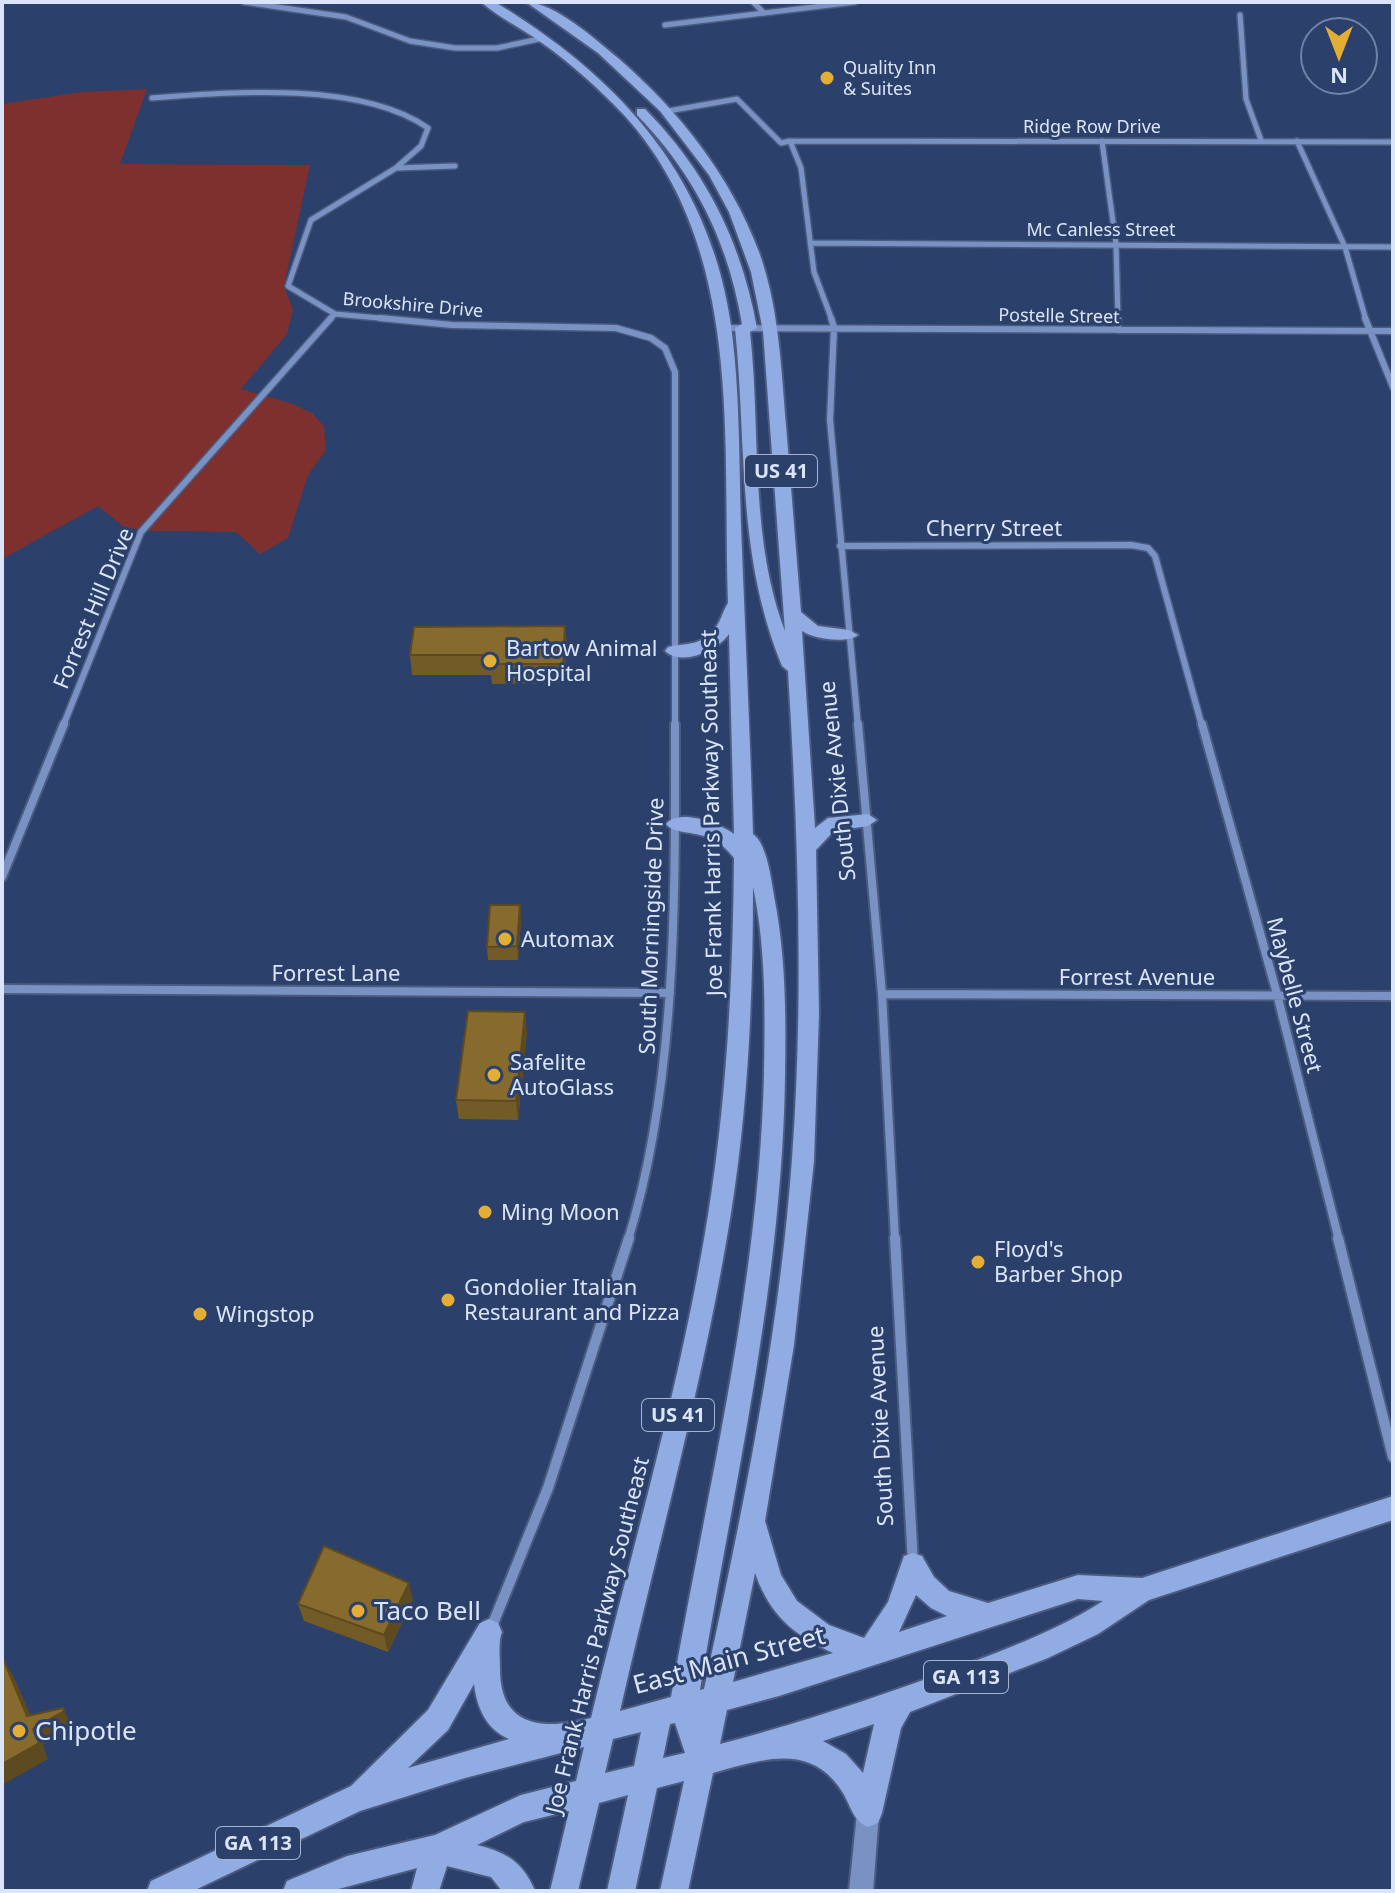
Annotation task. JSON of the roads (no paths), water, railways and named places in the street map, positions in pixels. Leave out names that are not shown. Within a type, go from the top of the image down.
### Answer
[{"type":"main road","name":"Joe Frank Harris Parkway Southeast","points":[[487,2],[544,38],[610,93],[663,158],[691,207],[711,260],[724,328],[736,600],[744,824],[739,1035],[715,1238],[660,1497],[601,1727],[564,1891]]},
{"type":"main road","points":[[507,2],[566,41],[662,116],[673,117]]},
{"type":"main road","name":"US 41","points":[[532,2],[608,55],[673,117],[715,175],[747,240],[770,328],[792,614],[806,849],[808,981],[803,1159],[789,1304],[753,1518],[674,1891]]},
{"type":"main road","points":[[610,93],[637,109],[695,171],[732,249],[746,328],[757,541],[776,634],[796,676]]},
{"type":"main road","points":[[674,651],[702,649],[717,642],[736,600]]},
{"type":"main road","points":[[792,614],[813,631],[849,635]]},
{"type":"main road","points":[[806,849],[828,825],[868,820]]},
{"type":"main road","points":[[675,824],[696,824],[719,831],[744,858]]},
{"type":"main road","points":[[621,1891],[646,1777],[671,1711],[747,1355],[772,1159],[776,1063],[772,938],[761,876],[744,824]]},
{"type":"main road","name":"East Main Street","points":[[297,1891],[347,1870],[437,1849],[521,1809],[779,1742],[901,1702],[1039,1649],[1089,1625],[1142,1590],[1393,1508]]},
{"type":"main road","points":[[753,1518],[774,1594],[792,1617],[832,1642],[870,1653],[899,1608],[913,1565]]},
{"type":"main road","points":[[913,1565],[919,1580],[934,1598],[959,1609],[987,1615]]},
{"type":"main road","name":"East Main Street","points":[[161,1891],[356,1798],[552,1739],[714,1701],[1078,1587],[1142,1590]]},
{"type":"main road","points":[[489,1632],[485,1678],[487,1698],[494,1712],[524,1733],[552,1739]]},
{"type":"main road","points":[[356,1798],[438,1720],[489,1632]]},
{"type":"main road","points":[[868,1813],[888,1724],[901,1702]]},
{"type":"main road","points":[[671,1711],[702,1763]]},
{"type":"main road","points":[[779,1742],[828,1755],[856,1786],[868,1813]]},
{"type":"main road","points":[[425,1891],[437,1849],[499,1865],[521,1891]]},
{"type":"street","points":[[244,2],[346,17],[410,41],[440,46],[484,49],[544,38]]},
{"type":"street","points":[[753,2],[764,13]]},
{"type":"street","points":[[665,25],[855,2]]},
{"type":"street","points":[[1240,15],[1246,99],[1261,140]]},
{"type":"street","name":"Brookshire Drive","points":[[152,98],[196,94],[282,96],[383,105],[408,112],[428,128],[420,149],[396,168],[311,220],[288,286],[335,314],[452,325],[616,328],[660,344]]},
{"type":"street","points":[[673,117],[737,99],[781,143],[790,141]]},
{"type":"street","name":"Ridge Row Drive","points":[[790,141],[1393,142]]},
{"type":"street","name":"South Dixie Avenue","points":[[790,141],[801,168],[814,272],[834,327],[830,420],[882,994],[913,1565]]},
{"type":"street","points":[[1102,141],[1116,244],[1118,330]]},
{"type":"street","points":[[1297,141],[1345,247],[1369,331],[1393,387]]},
{"type":"street","name":"Brookshire Drive","points":[[396,168],[455,166]]},
{"type":"street","name":"Mc Canless Street","points":[[810,243],[1393,247]]},
{"type":"street","name":"Forrest Hill Drive","points":[[2,877],[141,532],[335,314]]},
{"type":"street","name":"Postelle Street","points":[[724,328],[1393,331]]},
{"type":"street","name":"South Morningside Drive","points":[[489,1632],[553,1474],[634,1221],[654,1127],[670,993],[675,824],[675,372],[672,357],[660,344]]},
{"type":"street","name":"Cherry Street","points":[[840,546],[1131,545],[1148,548]]},
{"type":"street","name":"Maybelle Street","points":[[1148,548],[1155,556],[1277,994],[1393,1457]]},
{"type":"street","name":"Forrest Lane","points":[[2,989],[670,993]]},
{"type":"street","name":"Forrest Avenue","points":[[882,994],[1393,996]]},
{"type":"street","points":[[861,1891],[868,1813]]},
{"type":"place","name":"Quality Inn & Suites","points":[[827,78]]},
{"type":"place","name":"Bartow Animal Hospital","points":[[490,661]]},
{"type":"place","name":"Automax","points":[[505,939]]},
{"type":"place","name":"Safelite AutoGlass","points":[[494,1075]]},
{"type":"place","name":"Ming Moon","points":[[485,1212]]},
{"type":"place","name":"Floyd's Barber Shop","points":[[978,1262]]},
{"type":"place","name":"Gondolier Italian Restaurant and Pizza","points":[[448,1300]]},
{"type":"place","name":"Wingstop","points":[[200,1314]]},
{"type":"place","name":"Taco Bell","points":[[358,1611]]},
{"type":"place","name":"Chipotle","points":[[19,1731]]}]
